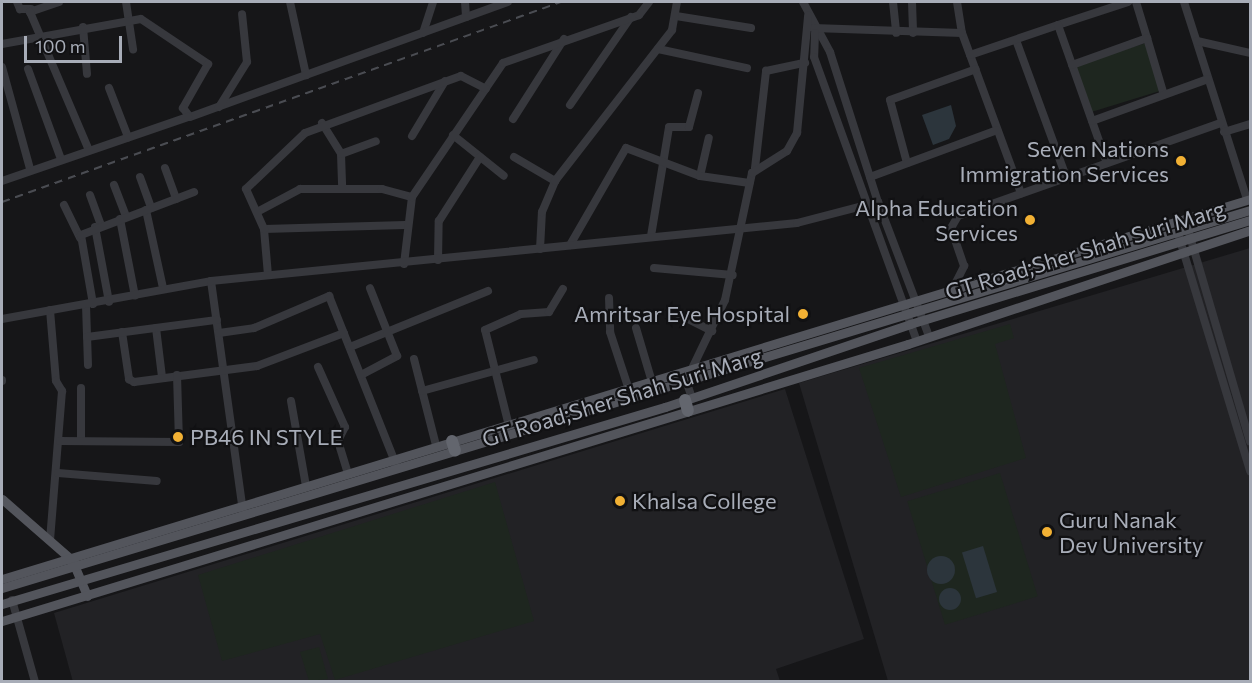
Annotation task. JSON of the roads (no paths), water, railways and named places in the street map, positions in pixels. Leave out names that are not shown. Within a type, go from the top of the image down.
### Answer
[{"type":"main road","points":[[2,588],[73,563],[243,511],[306,486],[348,473],[396,464],[436,445],[453,446],[508,424],[630,393],[652,382],[1249,199]]},
{"type":"main road","name":"GT Road;Sher Shah Suri Marg","points":[[1191,238],[1251,210]]},
{"type":"main road","name":"GT Road;Sher Shah Suri Marg","points":[[2,604],[80,579],[689,403],[920,315],[1251,220]]},
{"type":"main road","points":[[2,621],[87,596],[689,403],[917,341],[1191,238],[1251,230]]},
{"type":"main road","name":"GT Road;Sher Shah Suri Marg","points":[[243,511],[453,446],[512,434],[630,393],[686,381],[908,319]]},
{"type":"main road","points":[[2,499],[73,563],[87,596]]},
{"type":"main road","points":[[2,579],[73,563]]},
{"type":"street","points":[[17,2],[20,9],[31,9],[59,2]]},
{"type":"street","points":[[126,2],[133,49]]},
{"type":"street","points":[[290,2],[306,75]]},
{"type":"street","points":[[423,33],[433,2]]},
{"type":"street","points":[[465,2],[466,17]]},
{"type":"street","points":[[2,181],[30,169],[219,107],[508,2]]},
{"type":"street","points":[[570,105],[631,17],[649,2]]},
{"type":"street","points":[[540,249],[542,212],[555,181],[658,49],[676,16],[677,2]]},
{"type":"street","points":[[803,2],[814,30],[830,52],[878,202],[929,336]]},
{"type":"street","points":[[893,2],[896,33]]},
{"type":"street","points":[[912,2],[913,33]]},
{"type":"street","points":[[957,2],[962,33],[1021,194]]},
{"type":"street","points":[[970,55],[1128,2]]},
{"type":"street","points":[[1136,2],[1164,95]]},
{"type":"street","points":[[1184,2],[1221,123],[1249,199]]},
{"type":"street","points":[[31,9],[39,36],[89,150]]},
{"type":"street","points":[[219,107],[247,62],[242,14]]},
{"type":"street","points":[[676,16],[751,28]]},
{"type":"street","points":[[755,168],[794,142],[805,63],[808,16]]},
{"type":"street","points":[[404,264],[405,225],[412,197],[507,60],[631,17]]},
{"type":"street","points":[[2,44],[83,27],[141,19],[208,64],[183,108],[188,117]]},
{"type":"street","points":[[1058,25],[1107,164]]},
{"type":"street","points":[[83,27],[87,74]]},
{"type":"street","points":[[814,30],[962,33]]},
{"type":"street","points":[[814,30],[814,57],[917,341]]},
{"type":"street","points":[[1072,66],[1147,38]]},
{"type":"street","points":[[513,119],[564,39]]},
{"type":"street","points":[[1016,40],[1066,177]]},
{"type":"street","points":[[1197,41],[1251,53]]},
{"type":"street","points":[[658,49],[747,68]]},
{"type":"street","points":[[689,403],[686,381],[712,331],[733,274],[750,183],[755,168],[766,71],[805,63]]},
{"type":"street","points":[[2,67],[30,169]]},
{"type":"street","points":[[28,69],[61,159]]},
{"type":"street","points":[[907,163],[890,100],[976,69]]},
{"type":"street","points":[[268,274],[264,230],[247,195],[249,185],[322,123],[464,75],[486,89]]},
{"type":"street","points":[[1092,121],[1208,79]]},
{"type":"street","points":[[412,136],[446,81]]},
{"type":"street","points":[[109,88],[128,137]]},
{"type":"street","points":[[651,236],[669,127],[689,127],[698,93]]},
{"type":"street","points":[[322,123],[341,154],[342,189]]},
{"type":"street","points":[[953,288],[964,266],[951,228],[953,219],[1221,123]]},
{"type":"street","points":[[1224,132],[1251,124]]},
{"type":"street","points":[[870,177],[998,130]]},
{"type":"street","points":[[453,135],[504,176]]},
{"type":"street","points":[[700,176],[709,138]]},
{"type":"street","points":[[341,154],[376,141]]},
{"type":"street","points":[[570,245],[626,148],[700,176],[750,183]]},
{"type":"street","points":[[438,260],[439,221],[480,157]]},
{"type":"street","points":[[514,157],[555,181]]},
{"type":"street","points":[[165,168],[176,198]]},
{"type":"street","points":[[140,177],[149,209],[163,288]]},
{"type":"street","points":[[114,186],[123,218],[135,296]]},
{"type":"street","points":[[257,212],[295,190],[382,189],[412,197]]},
{"type":"street","points":[[80,238],[98,226],[194,192]]},
{"type":"street","points":[[90,195],[98,226],[109,302]]},
{"type":"street","points":[[2,319],[109,302],[163,288],[211,281],[268,274],[404,264],[742,228],[839,216],[878,202]]},
{"type":"street","points":[[64,205],[80,238],[90,305],[87,337],[88,365]]},
{"type":"street","points":[[264,230],[405,225]]},
{"type":"street","points":[[1191,238],[1248,444],[1251,471]]},
{"type":"street","points":[[1180,242],[1248,444]]},
{"type":"street","points":[[654,268],[733,274]]},
{"type":"street","points":[[211,281],[243,511]]},
{"type":"street","points":[[361,375],[396,359],[388,331],[370,288]]},
{"type":"street","points":[[512,434],[486,327],[521,314],[549,312],[563,289]]},
{"type":"street","points":[[350,347],[488,291]]},
{"type":"street","points":[[219,333],[254,328],[325,295],[350,347],[396,464]]},
{"type":"street","points":[[609,298],[610,332],[630,393]]},
{"type":"street","points":[[50,310],[56,381],[62,391],[58,473],[50,540]]},
{"type":"street","points":[[672,310],[712,331]]},
{"type":"street","points":[[87,337],[217,321]]},
{"type":"street","points":[[156,328],[162,377]]},
{"type":"street","points":[[636,328],[652,382]]},
{"type":"street","points":[[122,332],[130,380],[257,366],[344,333]]},
{"type":"street","points":[[414,358],[436,445]]},
{"type":"street","points":[[422,391],[534,360]]},
{"type":"street","points":[[318,367],[345,427],[338,441],[348,473]]},
{"type":"street","points":[[60,441],[179,442],[177,375]]},
{"type":"street","points":[[81,388],[81,441]]},
{"type":"street","points":[[291,401],[306,486]]},
{"type":"street","points":[[58,473],[157,481]]},
{"type":"street","points":[[12,600],[35,681]]},
{"type":"railway","points":[[2,202],[561,2]]},
{"type":"place","name":"Seven Nations Immigration Services","points":[[1181,161]]},
{"type":"place","name":"Alpha Education Services","points":[[1030,220]]},
{"type":"place","name":"Amritsar Eye Hospital","points":[[803,314]]},
{"type":"place","name":"PB46 IN STYLE","points":[[178,437]]},
{"type":"place","name":"Khalsa College","points":[[620,501]]},
{"type":"place","name":"Guru Nanak Dev University","points":[[1047,532]]}]
